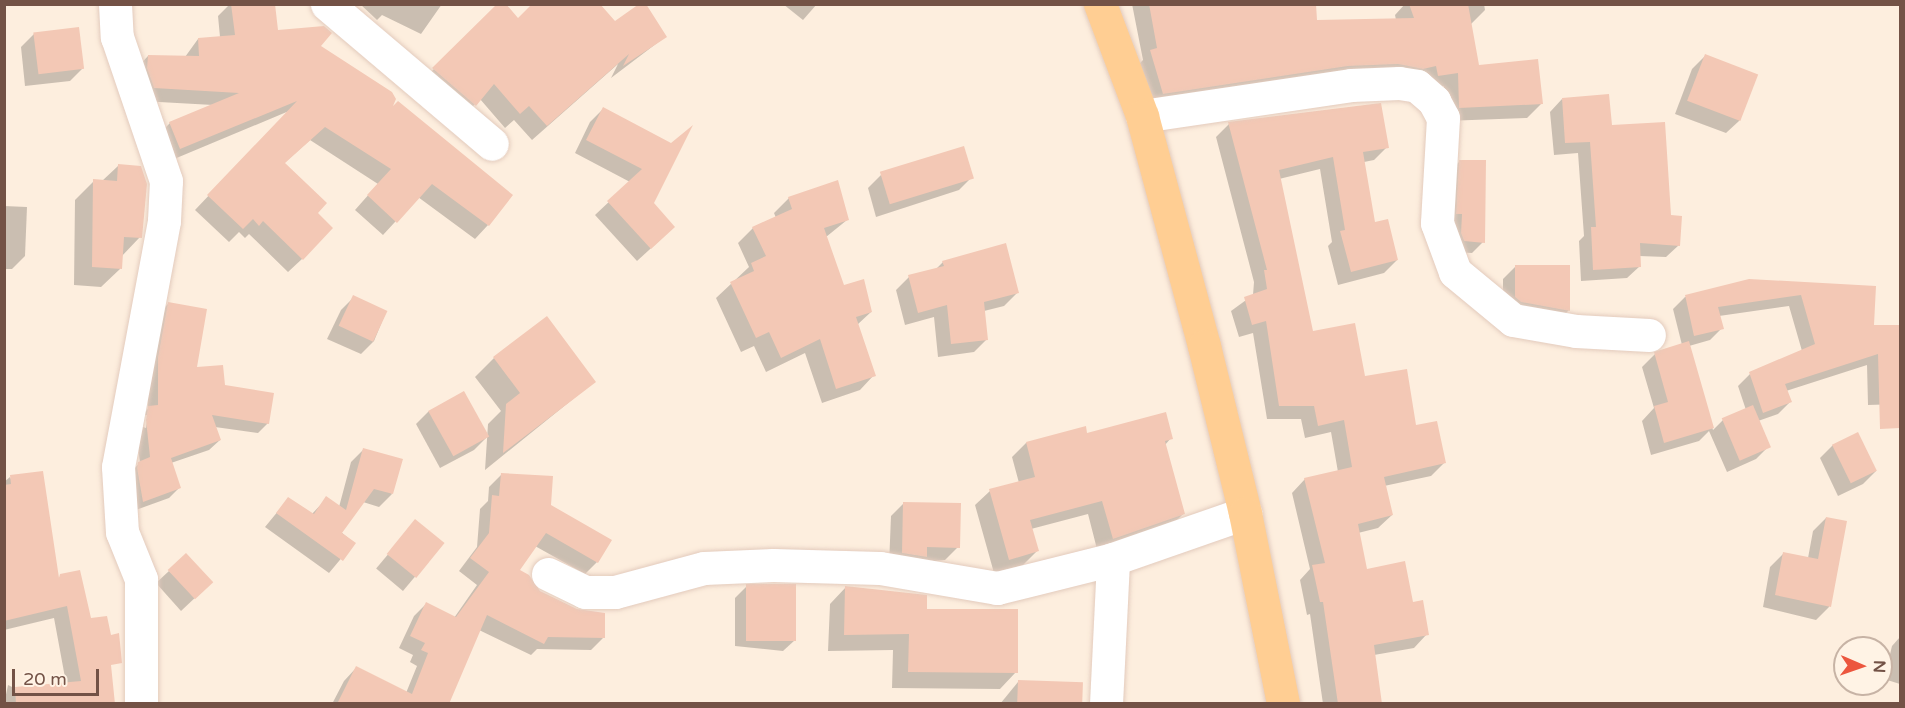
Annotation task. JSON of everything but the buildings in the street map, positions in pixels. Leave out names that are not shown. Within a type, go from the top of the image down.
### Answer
[{"type":"main road","points":[[1100,4],[1142,116],[1245,513],[1283,704]]},
{"type":"street","points":[[115,4],[117,37],[166,181],[164,221],[118,467],[122,532],[141,579],[141,704]]},
{"type":"street","points":[[327,4],[492,144]]},
{"type":"street","points":[[1142,116],[1351,85],[1399,83],[1417,86],[1434,100],[1443,118],[1437,222],[1455,272],[1513,320],[1576,331],[1648,335]]},
{"type":"street","points":[[548,574],[585,592],[615,592],[704,568],[773,565],[880,568],[997,588],[1113,559],[1245,513]]},
{"type":"street","points":[[1106,704],[1113,559]]}]
